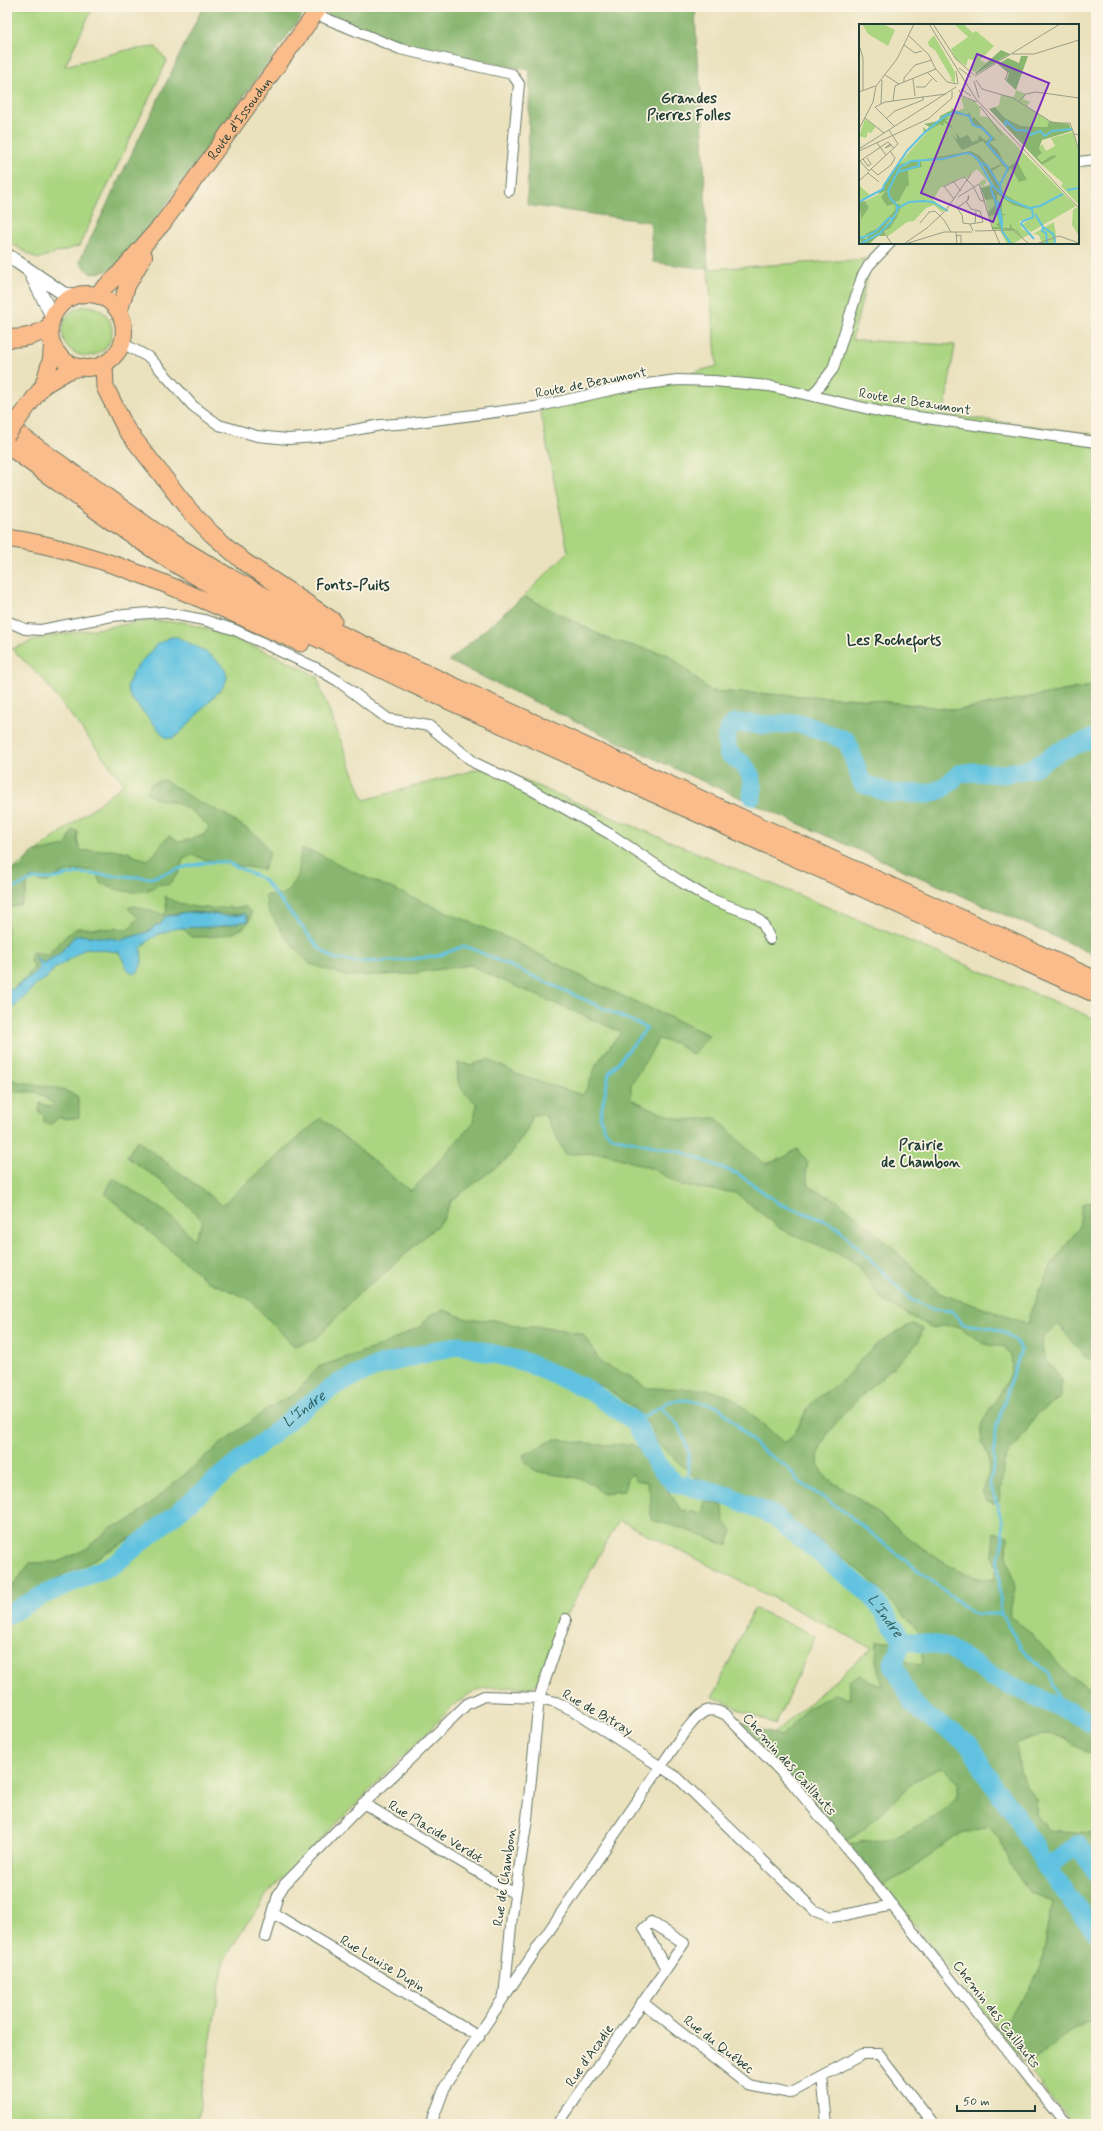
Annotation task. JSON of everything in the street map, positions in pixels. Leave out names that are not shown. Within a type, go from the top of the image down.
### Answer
[{"type":"highway","points":[[7,338],[22,339],[35,335],[51,322]]},
{"type":"highway","points":[[104,364],[105,387],[126,430],[171,489],[212,534],[243,561],[328,619],[395,652],[425,673]]},
{"type":"highway","points":[[7,426],[164,538],[229,577],[304,618],[1096,980]]},
{"type":"highway","points":[[7,445],[111,521],[215,587],[375,667],[1096,994]]},
{"type":"highway","points":[[7,538],[38,542],[119,566],[309,647],[375,667]]},
{"type":"main road","name":"Route d'Issoudun","points":[[96,295],[116,277],[163,223],[317,10]]},
{"type":"main road","name":"Route d'Issoudun","points":[[119,312],[127,286],[163,223]]},
{"type":"main road","points":[[43,386],[52,345],[51,322],[62,302],[74,296],[83,294],[96,295],[113,304],[119,312],[124,327],[122,343],[112,359],[104,364],[94,367],[81,367],[69,364],[55,351],[52,345]]},
{"type":"main road","points":[[7,435],[43,386],[68,371],[81,367]]},
{"type":"street","points":[[317,10],[400,49],[512,74],[519,84],[509,191]]},
{"type":"street","points":[[1079,162],[1096,160]]},
{"type":"street","points":[[812,396],[833,369],[862,277],[869,265],[889,244]]},
{"type":"street","points":[[7,255],[16,259],[30,272],[64,294],[74,296]]},
{"type":"street","points":[[30,272],[51,322]]},
{"type":"street","name":"Route de Beaumont","points":[[122,343],[150,358],[193,406],[219,425],[257,436],[288,440],[317,437],[381,425],[535,408],[624,388],[677,380],[714,381],[770,386],[882,412],[1096,442]]},
{"type":"street","points":[[7,621],[25,628],[41,630],[112,616],[162,612],[204,620],[235,630],[316,668],[338,681],[388,719],[429,726],[475,763],[530,789],[610,834],[708,898],[753,915],[763,924],[770,939]]},
{"type":"street","name":"Rue de Chambon","points":[[431,2124],[446,2084],[479,2037],[504,1997],[515,1894],[527,1819],[539,1698],[566,1619]]},
{"type":"street","name":"Rue de Bitray","points":[[266,1937],[278,1895],[284,1885],[363,1803],[474,1699],[484,1696],[539,1698],[556,1702],[574,1711],[660,1766],[678,1778],[815,1911],[831,1917],[893,1905]]},
{"type":"street","name":"Chemin des Caillauts","points":[[504,1997],[660,1766],[683,1734],[701,1713],[710,1709],[726,1715],[792,1783],[893,1905],[1065,2124]]},
{"type":"street","name":"Rue Placide Verdot","points":[[363,1803],[515,1894]]},
{"type":"street","name":"Rue Louise Dupin","points":[[273,1913],[479,2037]]},
{"type":"street","name":"Rue d'Acadie","points":[[558,2124],[642,2002],[666,1969],[684,1943],[650,1922],[644,1928],[666,1969]]},
{"type":"street","name":"Rue du Québec","points":[[642,2002],[748,2085],[790,2093],[863,2054],[879,2054],[933,2124]]},
{"type":"street","points":[[822,2076],[827,2124]]},
{"type":"green space","points":[[7,7],[93,7],[65,66],[127,50],[156,47],[167,61],[79,246],[37,259],[7,241]]},
{"type":"green space","points":[[203,7],[308,7],[153,222],[115,269],[91,274],[79,262]]},
{"type":"green space","points":[[333,7],[695,7],[697,60],[701,89],[708,269],[653,262],[650,222],[527,205],[530,70],[430,51],[326,16]]},
{"type":"green space","points":[[869,259],[867,280],[852,340],[955,345],[944,414],[1096,435],[1096,685],[959,710],[860,699],[710,691],[669,655],[610,640],[524,596],[568,552],[540,410],[622,392],[717,366],[708,269]]},
{"type":"green space","points":[[87,306],[96,308],[105,313],[110,322],[112,331],[110,340],[105,349],[96,354],[87,356],[78,354],[69,349],[64,340],[62,331],[64,322],[69,313],[78,308]]},
{"type":"green space","points":[[524,596],[610,640],[669,655],[710,691],[860,699],[959,710],[1096,685],[1096,955],[680,771],[449,661]]},
{"type":"green space","points":[[146,621],[183,622],[220,633],[282,658],[318,677],[321,690],[364,800],[489,766],[1096,1019],[1096,2124],[1072,2124],[855,1849],[762,1744],[872,1648],[619,1520],[561,1624],[541,1681],[531,1687],[485,1688],[471,1693],[456,1703],[266,1895],[260,1907],[244,1927],[224,1961],[199,2111],[195,2124],[7,2124],[7,874],[124,784],[42,678],[12,649],[44,637]]},
{"type":"green space","points":[[164,780],[197,801],[223,813],[259,837],[270,853],[263,870],[203,859],[194,855],[183,859],[179,873],[168,885],[160,884],[145,891],[138,892],[123,891],[100,883],[96,871],[71,871],[59,875],[49,882],[42,882],[32,878],[28,880],[26,892],[21,904],[7,909],[7,870],[21,869],[32,853],[66,846],[73,829],[78,832],[77,841],[81,851],[111,850],[129,852],[133,856],[148,860],[169,836],[180,842],[204,835],[209,827],[190,810],[176,803],[156,798],[147,793],[150,784]]},
{"type":"green space","points":[[301,849],[319,854],[360,875],[512,940],[592,982],[709,1035],[693,1055],[676,1043],[657,1039],[655,1046],[631,1084],[631,1099],[657,1111],[683,1120],[716,1118],[746,1148],[766,1164],[783,1158],[797,1149],[808,1163],[806,1171],[809,1187],[837,1200],[880,1236],[939,1293],[1029,1324],[1029,1315],[1052,1264],[1079,1228],[1082,1204],[1096,1200],[1096,1360],[1086,1358],[1058,1324],[1049,1333],[1044,1335],[1042,1347],[1045,1359],[1061,1378],[1061,1397],[1038,1413],[1018,1443],[1009,1452],[1004,1463],[999,1501],[993,1503],[987,1501],[982,1492],[987,1479],[989,1465],[988,1456],[981,1435],[981,1426],[1007,1382],[1010,1374],[1012,1365],[1011,1357],[1005,1347],[983,1343],[956,1326],[933,1328],[883,1301],[858,1265],[835,1252],[782,1230],[736,1193],[682,1186],[653,1169],[603,1153],[565,1154],[544,1114],[532,1115],[527,1130],[508,1158],[451,1201],[443,1220],[385,1273],[362,1290],[315,1340],[294,1346],[249,1299],[207,1281],[105,1194],[113,1178],[166,1212],[194,1239],[203,1221],[167,1185],[127,1157],[137,1140],[222,1205],[321,1118],[410,1191],[473,1123],[477,1104],[460,1086],[458,1077],[458,1063],[472,1065],[488,1059],[521,1076],[583,1095],[597,1063],[621,1032],[470,965],[407,974],[347,976],[310,964],[285,937],[267,908],[266,895],[285,894],[298,876]]},
{"type":"green space","points":[[165,896],[183,905],[193,907],[246,907],[251,912],[249,921],[244,927],[228,934],[208,937],[191,937],[182,927],[248,921],[246,914],[193,912],[173,914],[166,917],[160,925],[155,925],[148,932],[118,941],[116,939],[79,935],[74,937],[58,955],[43,963],[35,957],[40,966],[35,975],[13,989],[34,968],[30,959],[32,952],[48,954],[67,935],[77,928],[129,929],[138,918],[128,908],[135,906],[164,915],[167,911]]},
{"type":"green space","points":[[7,1076],[15,1081],[62,1089],[77,1096],[79,1117],[68,1119],[59,1117],[52,1124],[44,1123],[44,1115],[39,1112],[40,1103],[51,1107],[54,1104],[36,1092],[10,1092],[7,1094]]},
{"type":"green space","points":[[444,1310],[467,1319],[494,1320],[522,1327],[546,1327],[583,1334],[602,1364],[628,1375],[647,1388],[707,1389],[733,1398],[784,1443],[796,1431],[808,1408],[820,1396],[844,1379],[858,1362],[878,1344],[898,1331],[913,1324],[923,1329],[920,1338],[907,1354],[871,1387],[834,1425],[822,1444],[818,1462],[825,1476],[831,1481],[881,1515],[931,1554],[957,1570],[982,1579],[994,1579],[997,1567],[992,1556],[994,1532],[1008,1536],[1007,1555],[1015,1588],[1009,1616],[1029,1631],[1069,1676],[1096,1691],[1096,1756],[1051,1733],[1029,1738],[1016,1744],[1021,1775],[1036,1800],[1035,1813],[1048,1830],[1091,1833],[1096,1826],[1096,2017],[1069,2032],[1027,2066],[997,2031],[1030,1989],[1042,1960],[1053,1901],[1031,1893],[1026,1888],[1010,1864],[1000,1839],[989,1826],[955,1836],[908,1872],[882,1886],[850,1845],[864,1841],[897,1836],[934,1818],[956,1798],[959,1783],[942,1767],[914,1781],[867,1827],[845,1842],[739,1721],[780,1736],[791,1727],[807,1708],[834,1694],[850,1698],[848,1681],[860,1674],[872,1683],[883,1686],[876,1662],[877,1641],[895,1641],[907,1662],[923,1664],[920,1633],[869,1578],[806,1530],[764,1502],[721,1489],[695,1477],[656,1442],[651,1427],[634,1408],[605,1387],[567,1372],[496,1349],[450,1341],[395,1351],[350,1370],[297,1406],[176,1511],[87,1564],[66,1573],[7,1610],[7,1590],[14,1584],[30,1563],[58,1562],[86,1549],[110,1528],[131,1520],[218,1446],[269,1408],[296,1393],[318,1367],[380,1346],[421,1326],[430,1315]]},
{"type":"green space","points":[[555,1439],[603,1445],[632,1444],[649,1458],[661,1480],[681,1510],[703,1514],[704,1501],[723,1505],[724,1521],[732,1531],[728,1546],[684,1529],[651,1520],[651,1496],[647,1482],[636,1480],[633,1474],[627,1478],[624,1491],[601,1493],[595,1486],[580,1479],[545,1473],[530,1467],[523,1455]]},
{"type":"green space","points":[[754,1608],[816,1636],[775,1725],[713,1697]]},
{"type":"water","points":[[171,637],[177,637],[207,653],[226,671],[227,678],[223,687],[179,734],[173,738],[166,738],[130,697],[127,686],[134,670],[157,644]]},
{"type":"water","points":[[186,912],[230,916],[246,914],[248,921],[217,926],[180,928],[164,932],[156,936],[141,948],[142,963],[138,972],[133,974],[128,970],[119,952],[86,948],[53,970],[46,979],[42,980],[32,988],[12,1010],[7,1013],[7,989],[13,989],[35,974],[40,966],[34,956],[43,963],[58,955],[74,937],[79,935],[116,939],[118,941],[148,932],[156,925],[160,925],[165,917]]},
{"type":"waterway","points":[[752,796],[752,781],[748,770],[728,753],[726,740],[727,733],[731,726],[735,723],[771,725],[795,723],[808,726],[847,741],[862,783],[889,793],[928,794],[942,789],[959,774],[973,772],[1004,774],[1033,768],[1060,751],[1096,737]]},
{"type":"waterway","points":[[7,891],[34,879],[52,879],[77,873],[151,878],[188,866],[209,862],[226,862],[263,879],[319,948],[333,958],[356,962],[394,961],[438,956],[464,946],[647,1028],[609,1073],[600,1117],[605,1130],[612,1137],[682,1152],[738,1174],[780,1204],[826,1221],[838,1228],[910,1299],[932,1309],[952,1311],[963,1324],[988,1327],[1004,1332],[1016,1342],[1021,1350],[995,1431],[994,1462],[990,1483],[1002,1520],[1003,1538],[998,1562],[1001,1614],[1022,1649],[1049,1674],[1064,1710]]},
{"type":"waterway","name":"L'Indre","points":[[7,1615],[43,1595],[115,1564],[300,1411],[337,1384],[380,1365],[459,1345],[525,1362],[587,1389],[635,1422],[657,1464],[674,1483],[729,1496],[772,1515],[871,1595],[903,1640],[948,1647],[992,1677],[1096,1724]]},
{"type":"waterway","name":"L'Indre","points":[[635,1422],[670,1401],[687,1400],[718,1406],[760,1449],[787,1467],[798,1481],[839,1508],[974,1614],[1001,1614]]},
{"type":"waterway","name":"L'Indre","points":[[660,1407],[680,1427],[689,1453],[687,1486]]},
{"type":"waterway","points":[[903,1640],[893,1664],[912,1703],[928,1717],[969,1744],[991,1782],[1014,1813],[1047,1868],[1077,1844],[1096,1872]]},
{"type":"waterway","points":[[1047,1868],[1096,1932]]},
{"type":"district","name":"Grandes Pierres Folles","points":[[689,106]]},
{"type":"district","name":"Fonts-Puits","points":[[353,585]]},
{"type":"district","name":"Les Rocheforts","points":[[894,640]]},
{"type":"district","name":"Prairie de Chambon","points":[[921,1154]]}]
